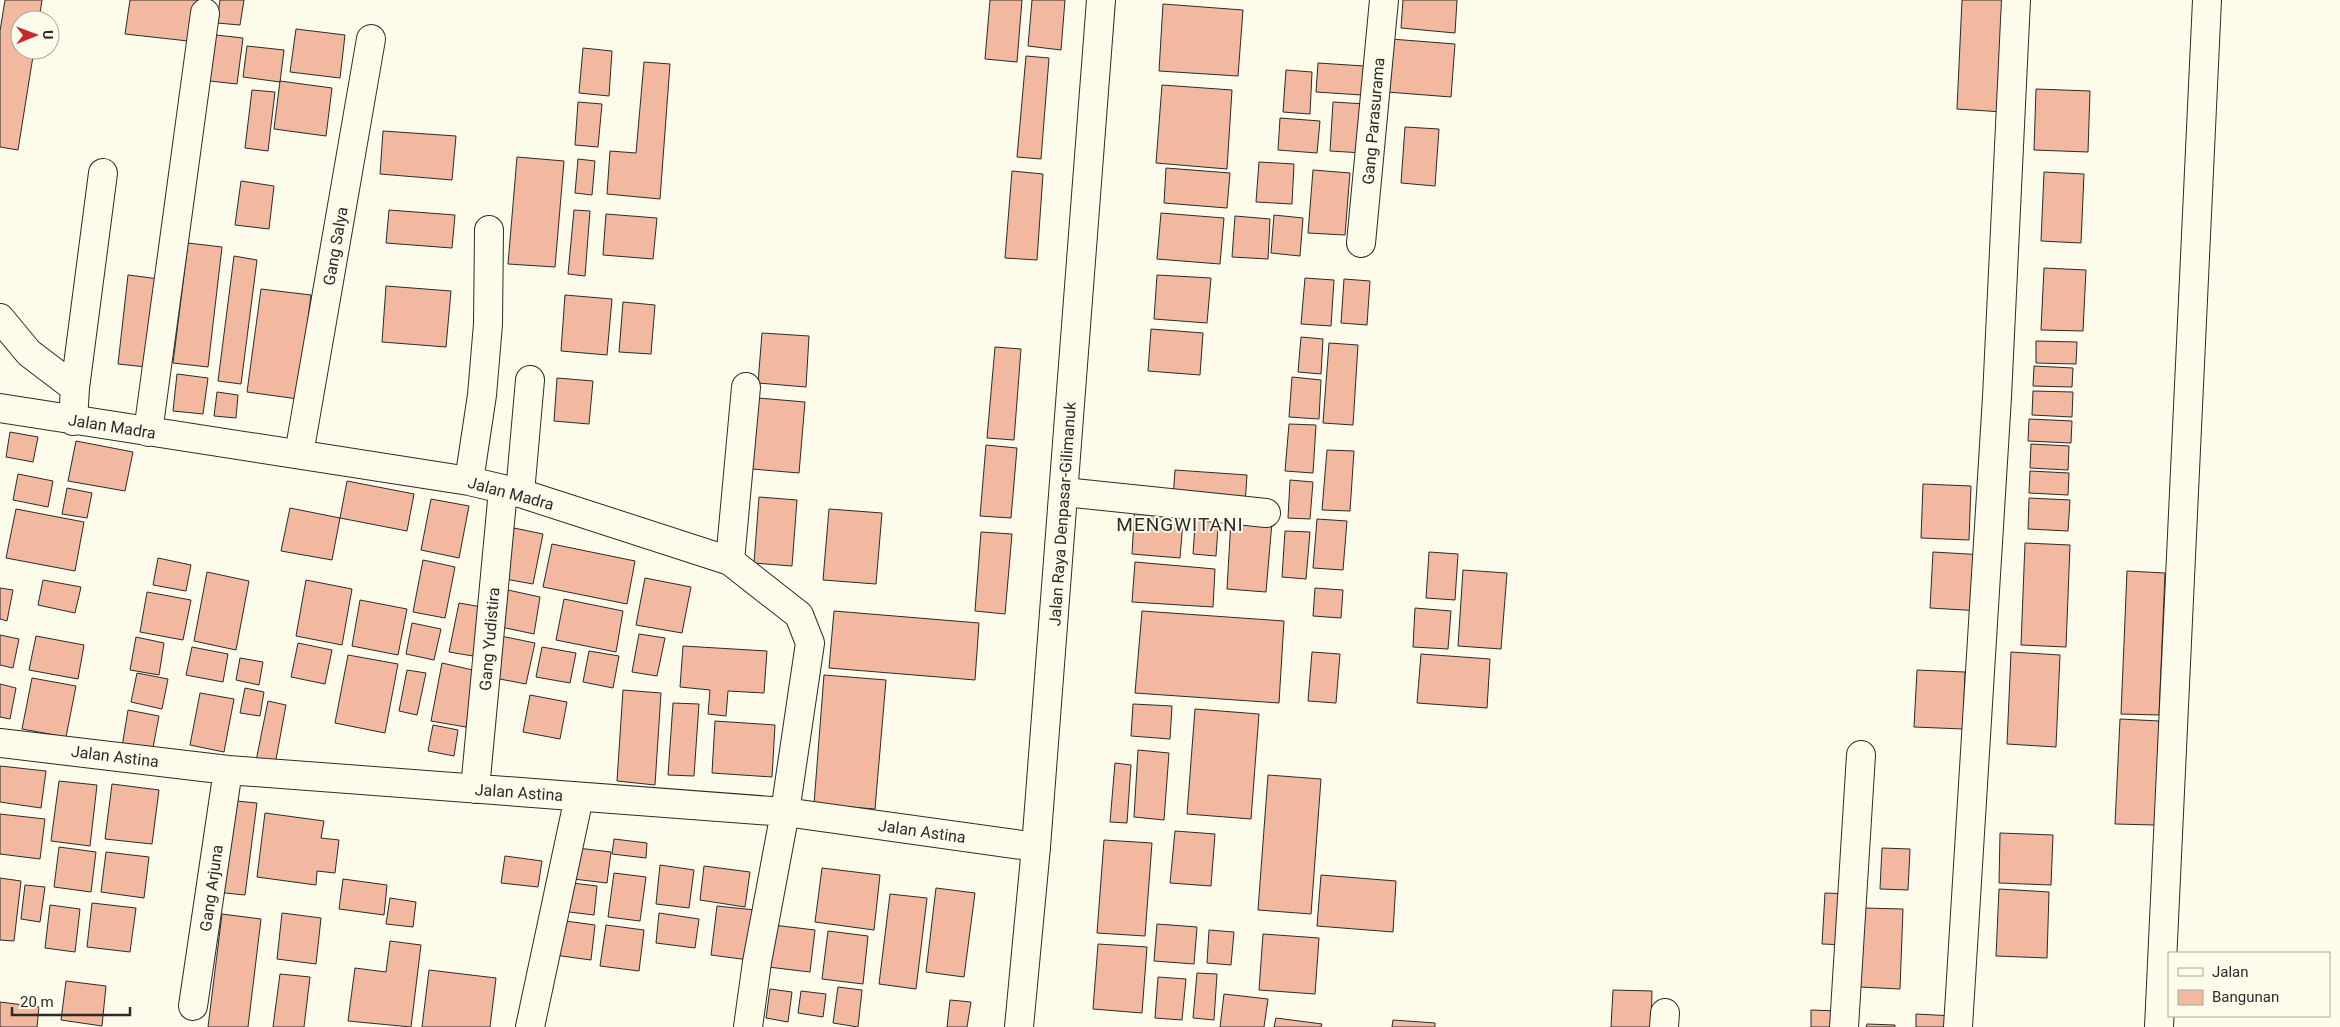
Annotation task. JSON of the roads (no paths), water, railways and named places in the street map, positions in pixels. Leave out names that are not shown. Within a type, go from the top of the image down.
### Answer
[{"type":"main road","name":"Jalan Raya Denpasar-Gilimanuk","points":[[1019,1027],[1036,847],[1101,0]]},
{"type":"main road","name":"Gang Parasurama","points":[[1361,243],[1384,0]]},
{"type":"main road","points":[[1958,1027],[1997,397],[2016,0]]},
{"type":"main road","points":[[2159,1027],[2206,0]]},
{"type":"main road","points":[[148,432],[205,12]]},
{"type":"main road","name":"Gang Salya","points":[[299,454],[371,39]]},
{"type":"main road","points":[[73,421],[75,388],[103,173]]},
{"type":"main road","points":[[469,481],[482,395],[488,324],[489,230]]},
{"type":"main road","points":[[0,318],[29,353],[75,388]]},
{"type":"main road","name":"Gang Yudistira","points":[[475,789],[512,492],[530,380]]},
{"type":"main road","points":[[730,561],[746,387]]},
{"type":"main road","name":"Jalan Madra","points":[[0,408],[73,421],[469,481],[512,492],[730,561],[800,615],[810,643],[785,812],[757,962],[748,1027]]},
{"type":"main road","points":[[1064,492],[1266,512]]},
{"type":"main road","name":"Jalan Astina","points":[[0,743],[228,770],[785,812],[1036,847]]},
{"type":"main road","points":[[1844,1027],[1861,755]]},
{"type":"main road","name":"Gang Arjuna","points":[[194,1006],[228,770]]},
{"type":"main road","points":[[530,1027],[579,797]]},
{"type":"district","name":"MENGWITANI","points":[[1180,524]]}]
